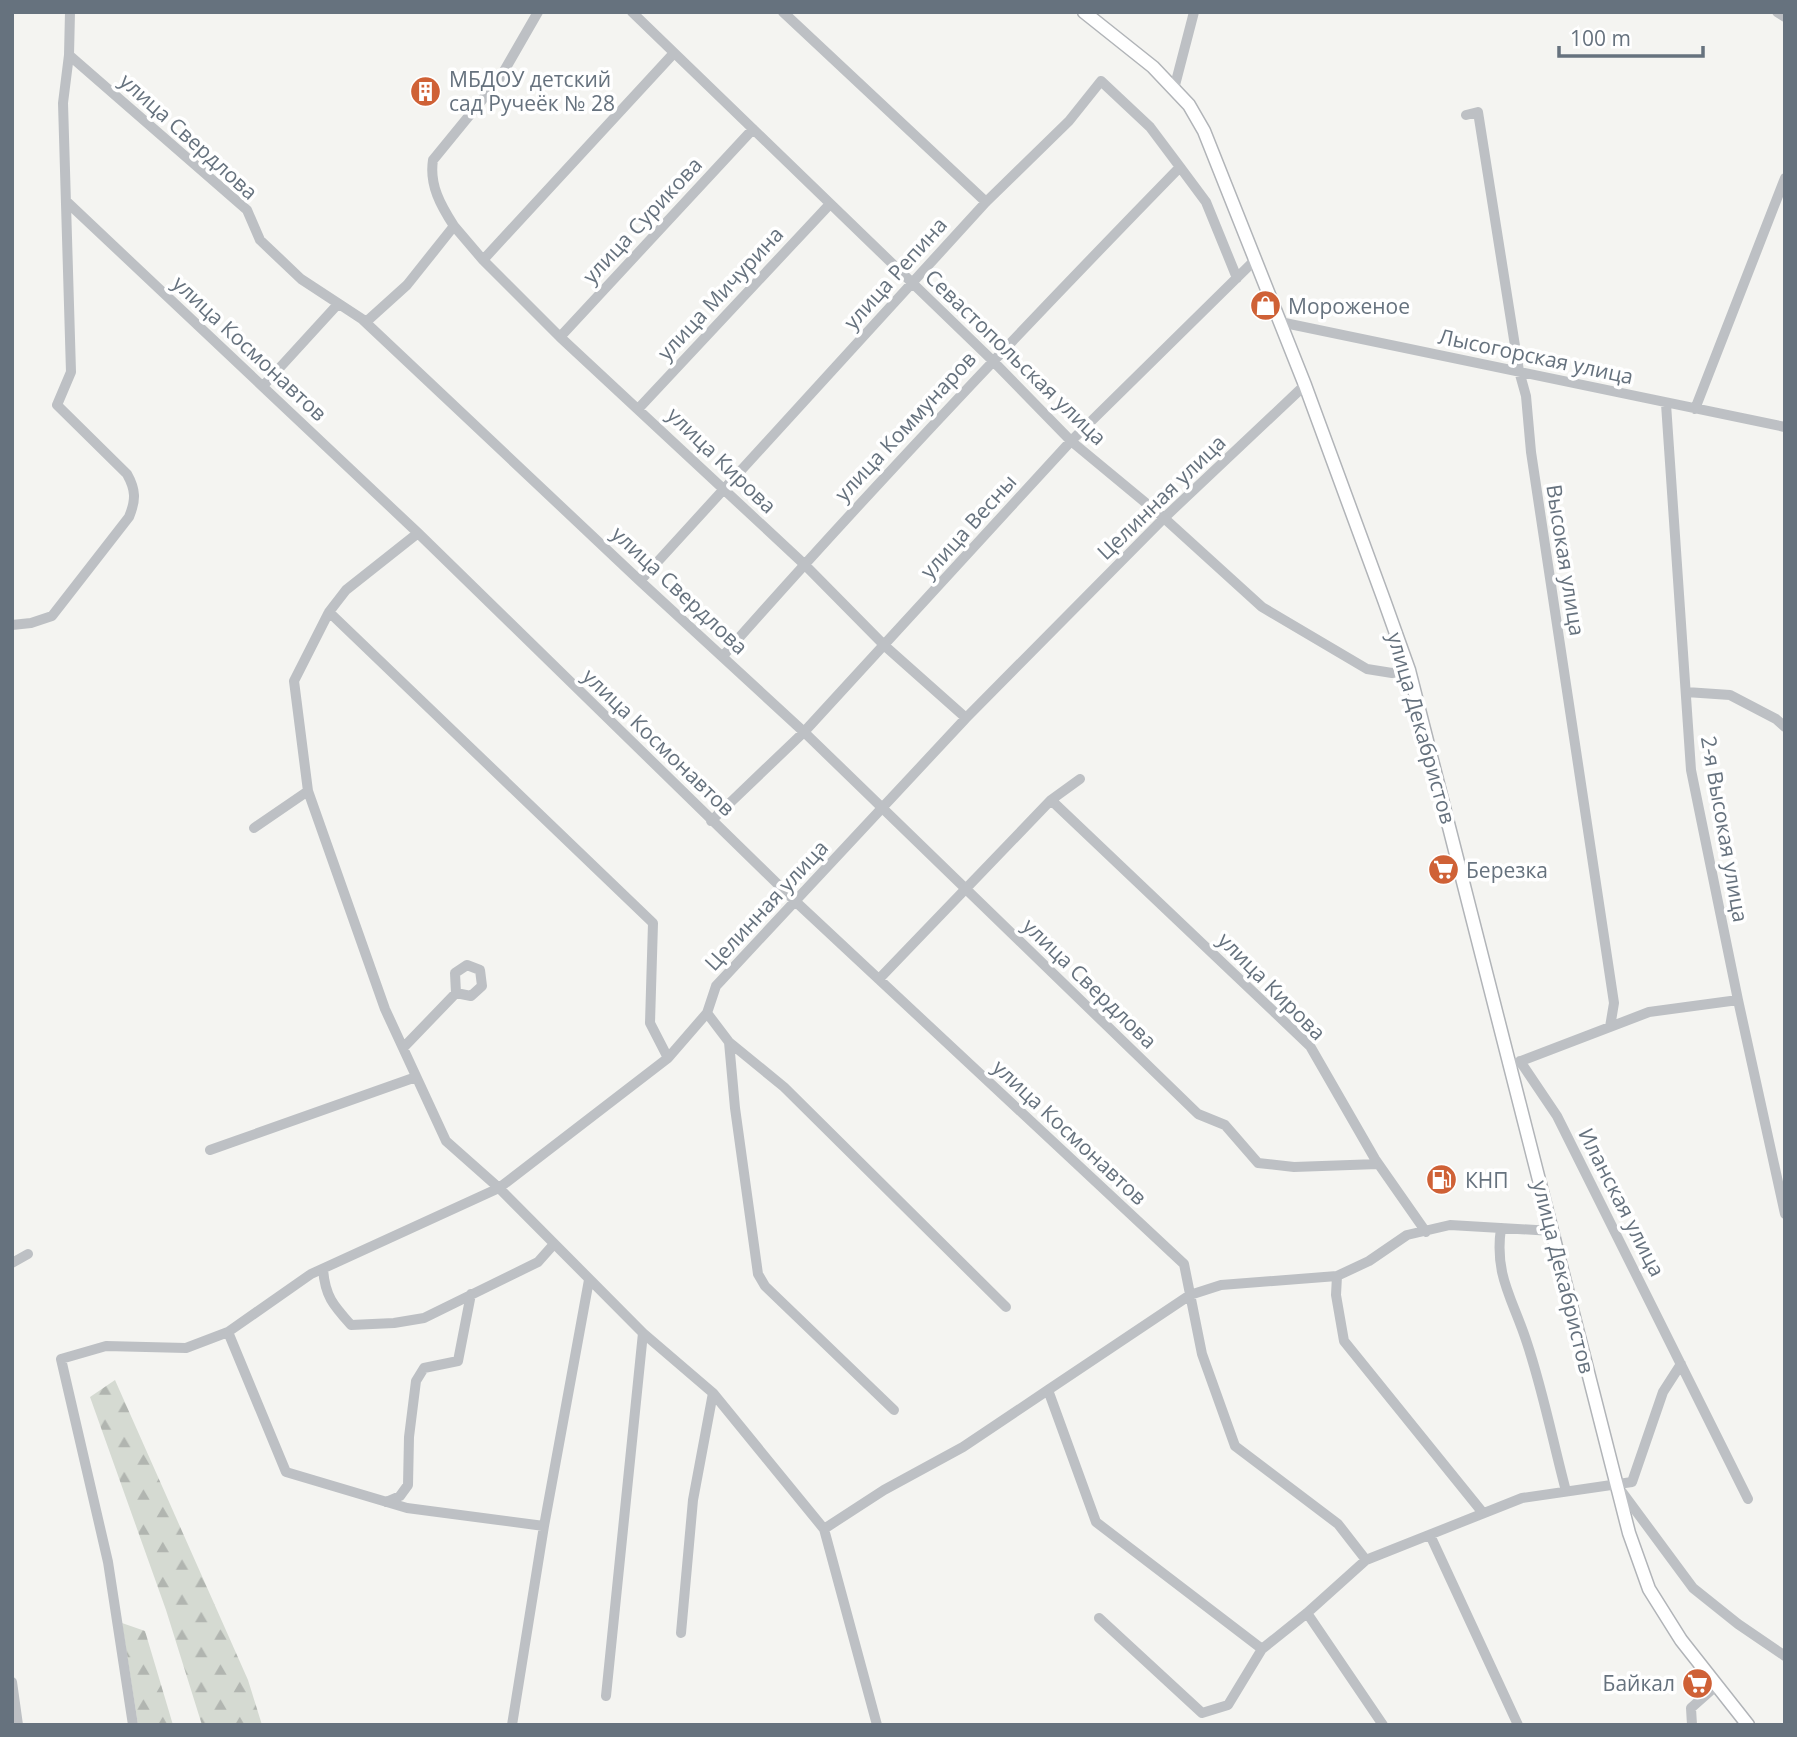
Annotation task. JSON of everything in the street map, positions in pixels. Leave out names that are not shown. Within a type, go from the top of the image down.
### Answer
[{"type":"main road","name":"улица Декабристов","points":[[1084,12],[1153,67],[1189,105],[1204,131],[1305,385],[1409,670],[1515,1063],[1552,1231],[1629,1533],[1649,1589],[1681,1640],[1748,1725]]},
{"type":"street","points":[[12,625],[32,623],[52,616],[129,517],[135,502],[134,488],[127,474],[57,405],[71,372],[63,103],[69,55],[70,12]]},
{"type":"street","name":"улица Кирова","points":[[538,12],[500,78],[433,160],[431,175],[434,188],[454,226],[483,260],[560,337],[804,564],[885,646],[966,718]]},
{"type":"street","name":"Севастопольская улица","points":[[632,12],[992,360],[1071,441],[1164,518],[1262,607],[1367,669],[1392,673],[1409,670]]},
{"type":"street","points":[[783,12],[986,202]]},
{"type":"street","points":[[1174,89],[1194,12]]},
{"type":"street","points":[[1777,12],[1785,17]]},
{"type":"street","points":[[483,260],[674,52]]},
{"type":"street","name":"улица Свердлова","points":[[69,55],[247,210],[260,240],[301,279],[366,322],[723,656],[1198,1114],[1225,1125],[1258,1163],[1294,1167],[1378,1164]]},
{"type":"street","name":"улица Репина","points":[[640,580],[986,202],[1069,121],[1101,80],[1150,127],[1180,167]]},
{"type":"street","name":"Высокая улица","points":[[1466,115],[1478,112],[1519,370],[1526,396],[1531,452],[1614,1003],[1610,1027]]},
{"type":"street","name":"улица Сурикова","points":[[560,337],[753,129]]},
{"type":"street","points":[[1180,167],[1206,202],[1237,278]]},
{"type":"street","name":"улица Коммунаров","points":[[723,656],[992,360],[1180,167]]},
{"type":"street","points":[[1695,409],[1785,178]]},
{"type":"street","name":"улица Космонавтов","points":[[66,201],[418,533],[795,901],[1184,1265],[1202,1354],[1235,1446],[1338,1524],[1366,1560]]},
{"type":"street","name":"улица Мичурина","points":[[639,408],[830,205]]},
{"type":"street","points":[[366,322],[407,285],[454,226]]},
{"type":"street","name":"улица Весны","points":[[711,821],[804,732],[1071,441],[1256,259]]},
{"type":"street","points":[[262,386],[338,304]]},
{"type":"street","name":"Лысогорская улица","points":[[1280,323],[1519,370],[1666,404],[1785,427]]},
{"type":"street","name":"Целинная улица","points":[[133,1725],[108,1562],[61,1359],[106,1346],[186,1348],[228,1332],[312,1274],[499,1188],[668,1058],[707,1013],[716,986],[966,718],[1164,518],[1305,385]]},
{"type":"street","name":"2-я Высокая улица","points":[[1666,404],[1691,769],[1785,1214]]},
{"type":"street","points":[[418,533],[346,590],[329,612],[294,681],[308,791],[385,1009],[446,1141],[499,1188],[643,1333],[713,1393],[824,1529],[877,1725]]},
{"type":"street","points":[[329,612],[653,923],[650,1023],[668,1058]]},
{"type":"street","points":[[1686,692],[1730,695],[1776,719],[1785,727]]},
{"type":"street","points":[[879,979],[1051,800],[1080,779]]},
{"type":"street","points":[[254,828],[308,791]]},
{"type":"street","name":"улица Кирова","points":[[1051,800],[1310,1046],[1378,1164],[1426,1232]]},
{"type":"street","points":[[403,1048],[456,993]]},
{"type":"street","points":[[1515,1063],[1649,1012],[1738,1000]]},
{"type":"street","points":[[1614,1003],[1633,1018]]},
{"type":"street","points":[[707,1013],[729,1042],[784,1087],[1006,1307]]},
{"type":"street","points":[[729,1042],[735,1108],[758,1274],[765,1286],[894,1410]]},
{"type":"street","name":"Иланская улица","points":[[1515,1063],[1557,1116],[1748,1499]]},
{"type":"street","points":[[210,1150],[416,1077]]},
{"type":"street","points":[[824,1529],[884,1490],[963,1447],[1190,1294],[1221,1285],[1336,1276],[1369,1261],[1407,1235],[1450,1225],[1552,1231]]},
{"type":"street","points":[[1501,1228],[1498,1250],[1501,1273],[1527,1343],[1566,1490]]},
{"type":"street","points":[[323,1269],[324,1287],[333,1305],[351,1325],[394,1323],[424,1318],[538,1262],[554,1244]]},
{"type":"street","points":[[12,1263],[28,1254]]},
{"type":"street","points":[[1336,1276],[1336,1294],[1345,1341],[1483,1513]]},
{"type":"street","points":[[512,1725],[544,1526],[589,1280]]},
{"type":"street","points":[[386,1502],[400,1496],[408,1485],[409,1437],[416,1381],[424,1368],[458,1361],[471,1294]]},
{"type":"street","points":[[228,1332],[286,1472],[407,1508],[544,1526]]},
{"type":"street","points":[[606,1696],[643,1333]]},
{"type":"street","points":[[1194,1725],[1202,1713],[1228,1705],[1262,1649],[1366,1560],[1405,1542],[1430,1535],[1522,1498],[1632,1482],[1663,1392],[1681,1364]]},
{"type":"street","points":[[1048,1390],[1096,1522],[1262,1649]]},
{"type":"street","points":[[681,1633],[693,1500],[713,1393]]},
{"type":"street","points":[[1617,1486],[1693,1588],[1738,1624],[1785,1656]]},
{"type":"street","points":[[1430,1535],[1518,1725]]},
{"type":"street","points":[[1307,1613],[1383,1725]]},
{"type":"street","points":[[1099,1618],[1202,1713]]},
{"type":"street","points":[[12,1682],[18,1725]]},
{"type":"street","points":[[1692,1725],[1691,1708],[1717,1685]]},
{"type":"green space","points":[[115,1380],[248,1680],[262,1725],[202,1725],[166,1610],[90,1397]]},
{"type":"green space","points":[[122,1623],[145,1631],[173,1725],[138,1725]]},
{"type":"place","name":"МБДОУ детский сад Ручеёк № 28","points":[[426,91]]},
{"type":"place","name":"Мороженое","points":[[1265,306]]},
{"type":"place","name":"Березка","points":[[1443,870]]},
{"type":"place","name":"КНП","points":[[1442,1180]]},
{"type":"place","name":"Байкал","points":[[1698,1683]]}]
